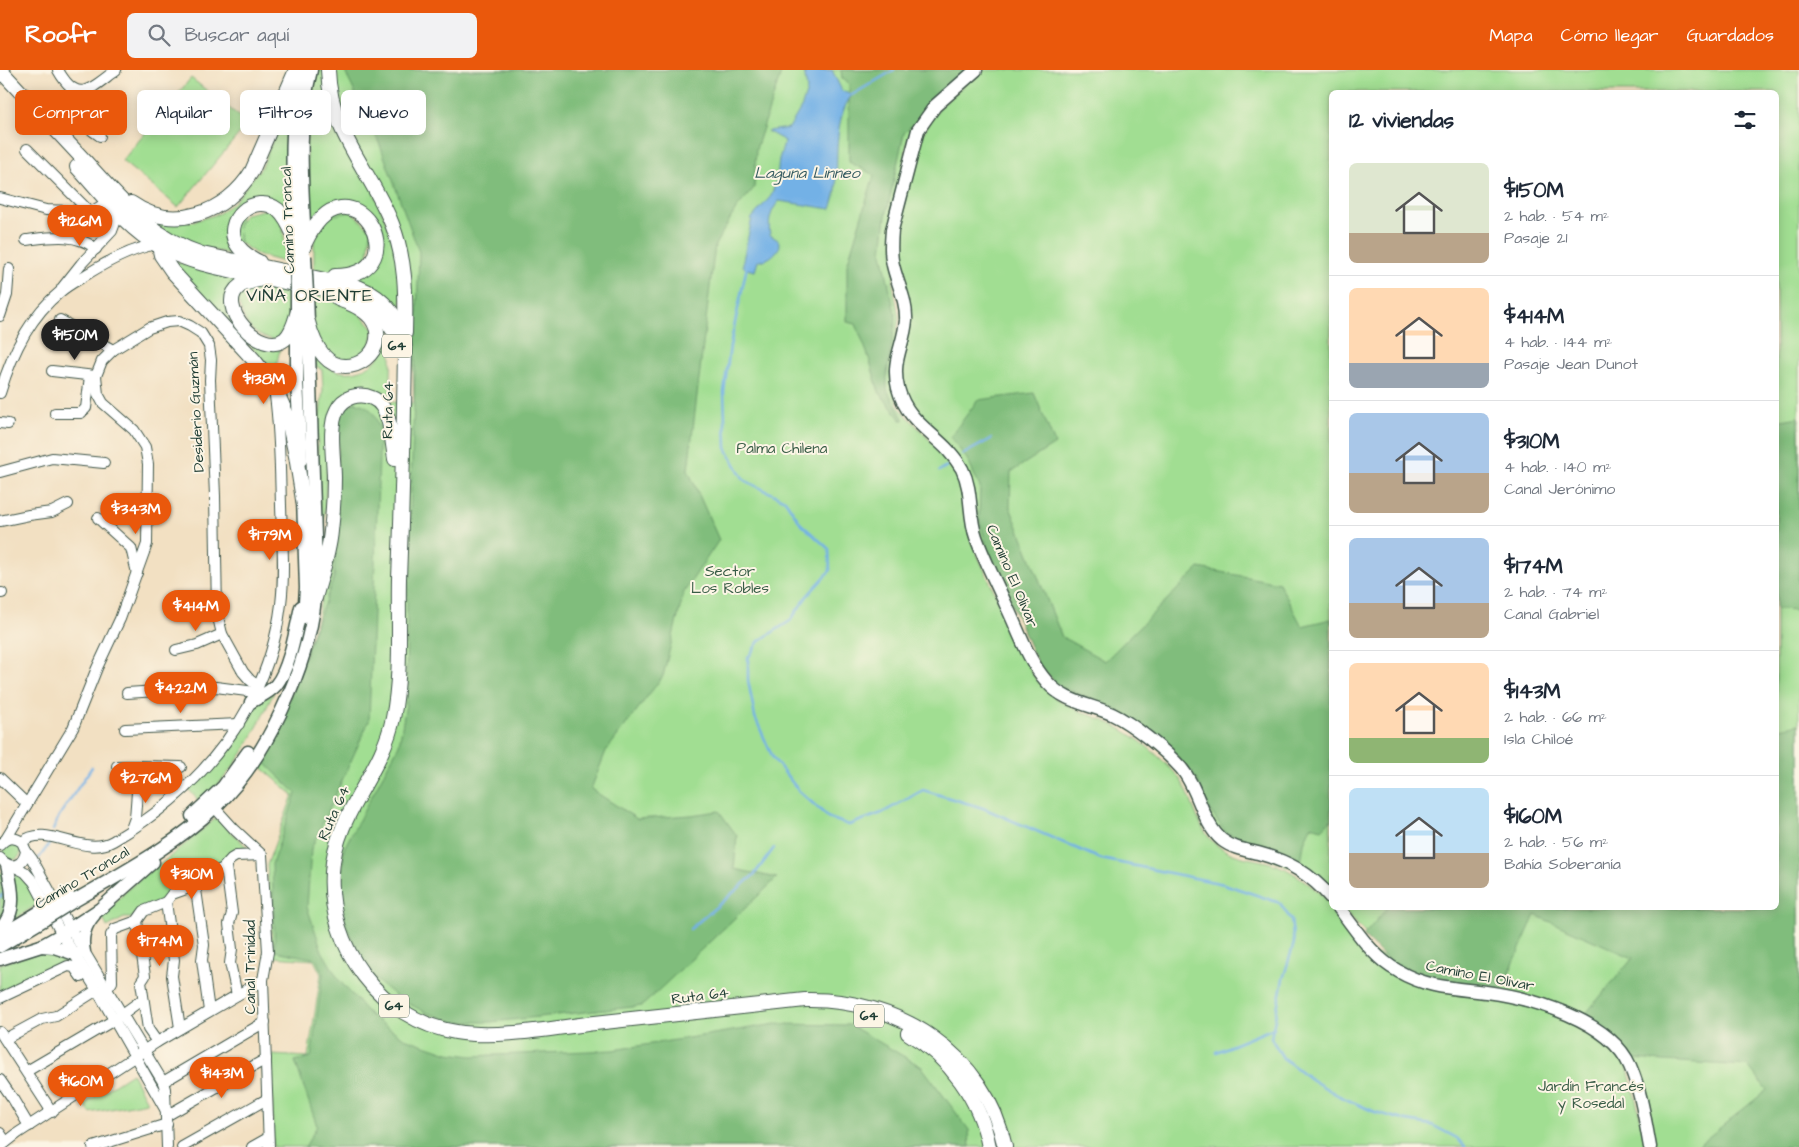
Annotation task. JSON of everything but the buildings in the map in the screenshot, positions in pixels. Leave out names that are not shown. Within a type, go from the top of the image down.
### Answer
[{"type":"highway","name":"64","points":[[0,70],[110,194],[119,212],[136,229],[158,245],[197,262],[267,273]]},
{"type":"highway","points":[[110,194],[140,209],[167,217],[196,215],[221,204],[242,186],[252,171],[296,70]]},
{"type":"highway","points":[[328,70],[331,97],[341,131],[386,211],[400,251],[406,290],[405,352]]},
{"type":"highway","name":"64","points":[[0,83],[110,194],[148,226],[174,243],[202,254],[267,273]]},
{"type":"highway","points":[[298,311],[290,332],[285,338],[278,342],[265,342],[246,329],[232,308],[233,295],[238,288],[267,273],[246,255],[236,243],[234,227],[240,213],[254,204],[271,206],[283,216],[300,249]]},
{"type":"highway","points":[[300,249],[320,218],[330,211],[353,210],[364,216],[372,225],[376,236],[376,248],[372,260],[359,272],[307,287]]},
{"type":"highway","points":[[158,245],[161,255],[172,271],[254,360],[274,386],[287,415],[304,506]]},
{"type":"highway","name":"Ruta 64","points":[[267,273],[307,287],[343,292],[366,300],[384,316],[392,331],[398,356],[387,706],[376,743],[334,827],[327,851],[324,875],[326,913],[333,938],[349,969],[364,989],[391,1013],[412,1026],[447,1038],[472,1041],[531,1038],[809,1008],[834,1009],[858,1013],[884,1021],[910,1034],[944,1060],[961,1082],[975,1105],[985,1129],[989,1147]]},
{"type":"highway","name":"Ruta 64","points":[[307,287],[358,286],[380,299],[397,319],[403,334],[405,352],[395,709],[385,747],[341,829],[334,851],[331,874],[336,918],[348,950],[361,972],[377,992],[407,1015],[430,1026],[468,1034],[532,1031],[805,1000],[863,1005],[888,1013],[911,1024],[953,1054],[985,1095],[996,1119],[1005,1147]]},
{"type":"highway","points":[[307,287],[354,305],[370,316],[377,331],[377,343],[372,353],[364,361],[349,366],[338,365],[328,360],[321,352],[313,338],[308,322]]},
{"type":"highway","points":[[311,593],[329,548],[334,479],[333,421],[336,411],[342,403],[351,397],[366,396],[376,399],[384,406],[390,425],[395,459]]},
{"type":"main road","name":"Camino Troncal","points":[[71,898],[160,850],[215,808],[246,773],[264,743],[281,712],[304,652],[316,568],[307,287],[300,249],[292,138],[296,92],[301,70]]},
{"type":"main road","name":"Camino Troncal","points":[[300,249],[302,138],[304,106],[311,70]]},
{"type":"main road","name":"Camino El Olivar","points":[[976,70],[935,106],[918,130],[892,230],[891,248],[893,264],[903,299],[906,318],[896,360],[896,378],[900,396],[912,416],[948,448],[963,471],[968,483],[975,536],[1021,638],[1045,680],[1066,697],[1114,715],[1169,757],[1190,780],[1212,828],[1224,841],[1234,847],[1282,862],[1308,874],[1329,896]]},
{"type":"main road","name":"Camino Troncal","points":[[0,946],[43,915],[175,830],[223,787],[240,765],[273,711],[288,676],[311,593],[297,382],[298,311],[307,287]]},
{"type":"main road","points":[[255,693],[273,688],[281,677],[311,593]]},
{"type":"main road","points":[[41,946],[80,953],[86,927],[91,918],[199,820]]},
{"type":"main road","points":[[0,929],[8,920],[12,904],[12,884],[4,862]]},
{"type":"main road","points":[[0,959],[41,946],[100,909]]},
{"type":"main road","name":"Camino El Olivar","points":[[1340,910],[1371,951],[1383,962],[1407,976],[1426,984],[1500,994],[1525,1000],[1571,1017],[1608,1037],[1630,1064],[1638,1090],[1650,1147]]},
{"type":"main road","name":"Camino Troncal","points":[[0,936],[43,915]]},
{"type":"street","points":[[58,70],[71,88],[80,92],[90,89],[116,70]]},
{"type":"street","points":[[71,88],[71,103],[86,125],[100,136]]},
{"type":"street","points":[[27,149],[104,226]]},
{"type":"street","points":[[0,198],[46,210],[91,212],[110,194]]},
{"type":"street","points":[[0,393],[12,358],[28,329],[80,264],[112,231],[119,212]]},
{"type":"street","points":[[26,240],[55,236],[88,242],[96,249]]},
{"type":"street","points":[[60,291],[120,255],[145,246],[158,245]]},
{"type":"street","points":[[80,264],[88,274]]},
{"type":"street","points":[[0,316],[7,295],[9,269]]},
{"type":"street","points":[[60,320],[113,350]]},
{"type":"street","name":"Desiderio Guzmán","points":[[93,376],[102,361],[113,350],[149,328],[167,322],[179,321],[201,333],[209,346],[212,360],[210,380],[216,496],[217,613],[222,634],[243,672],[250,680],[255,693]]},
{"type":"street","points":[[52,371],[93,376]]},
{"type":"street","points":[[55,412],[84,412],[93,376]]},
{"type":"street","points":[[8,842],[15,823],[73,728],[97,668],[120,619],[147,544],[148,464],[145,447],[134,430],[103,403],[98,394],[93,376]]},
{"type":"street","points":[[8,842],[42,836],[82,846],[100,846],[111,842],[164,807],[187,787],[214,758],[239,724],[255,693],[276,635],[283,582],[278,420],[274,386]]},
{"type":"street","points":[[0,472],[52,458],[104,463]]},
{"type":"street","points":[[0,521],[52,512],[68,504]]},
{"type":"street","points":[[98,518],[131,548],[137,574]]},
{"type":"street","points":[[176,650],[197,645],[222,634]]},
{"type":"street","points":[[127,693],[216,687],[255,693]]},
{"type":"street","points":[[125,729],[239,724]]},
{"type":"street","points":[[117,766],[181,766]]},
{"type":"street","points":[[131,829],[135,818],[139,766]]},
{"type":"street","points":[[0,778],[27,804]]},
{"type":"street","points":[[215,808],[262,855]]},
{"type":"street","points":[[4,862],[23,861],[8,842]]},
{"type":"street","points":[[8,842],[32,859],[66,931]]},
{"type":"street","points":[[52,1112],[27,1071],[2,1036],[42,1019],[56,1016],[112,982],[111,939],[112,932],[118,927],[137,921],[144,911],[166,902],[172,894],[186,889],[205,875],[226,867],[231,859],[236,856],[262,855]]},
{"type":"street","name":"Canal Trinidad","points":[[262,855],[268,952],[263,980],[268,1143]]},
{"type":"street","points":[[4,862],[25,872],[34,882],[80,953],[98,991]]},
{"type":"street","points":[[226,867],[232,913],[229,924],[232,949],[230,963],[236,995]]},
{"type":"street","points":[[195,883],[204,945],[202,960],[209,1011]]},
{"type":"street","points":[[166,902],[174,960],[172,976],[180,1028]]},
{"type":"street","points":[[137,921],[145,976],[141,982],[143,999],[148,1029],[157,1042]]},
{"type":"street","points":[[0,998],[70,966],[76,968],[98,991],[118,1017],[140,1054],[166,1117]]},
{"type":"street","points":[[2,1140],[52,1112],[157,1042],[263,980]]},
{"type":"street","points":[[27,1071],[118,1017],[143,999]]},
{"type":"street","points":[[163,1082],[265,1022]]},
{"type":"street","points":[[140,1054],[163,1082],[168,1147]]},
{"type":"street","points":[[93,1147],[166,1117],[266,1060]]},
{"type":"street","points":[[0,1080],[29,1126]]},
{"type":"street","points":[[182,1147],[267,1099]]},
{"type":"street","points":[[252,1147],[268,1143]]},
{"type":"green space","points":[[317,70],[324,70],[341,112],[341,135],[351,135],[398,256],[403,319],[350,280],[377,255],[363,209],[312,223],[306,146],[307,135],[331,135],[331,90],[313,90]]},
{"type":"green space","points":[[333,70],[970,70],[919,117],[908,138],[900,183],[893,286],[899,317],[891,378],[898,406],[940,451],[960,478],[971,541],[1032,673],[1046,690],[1063,703],[1113,725],[1136,738],[1181,780],[1210,839],[1226,851],[1241,857],[1271,863],[1286,869],[1313,887],[1329,901],[1329,910],[1336,910],[1367,951],[1561,1015],[1606,1039],[1626,1062],[1648,1147],[273,1147],[272,1055],[308,1057],[321,974],[314,960],[273,957],[267,865],[293,795],[259,765],[278,729],[317,619],[331,558],[354,391],[327,468],[323,550],[321,550],[317,434],[323,390],[322,370],[316,366],[314,353],[324,364],[336,371],[349,372],[361,370],[372,364],[380,355],[385,344],[384,331],[378,320],[384,329],[390,349],[390,402],[414,403],[410,272],[351,135],[426,135],[426,90],[341,90],[341,112]]},
{"type":"green space","points":[[346,70],[782,70],[756,149],[754,188],[736,209],[715,245],[688,470],[719,540],[684,592],[663,676],[606,751],[591,789],[637,819],[719,811],[737,836],[734,869],[777,878],[642,1006],[491,1022],[455,1022],[427,1013],[398,998],[377,981],[360,956],[346,926],[340,897],[344,848],[399,745],[406,704],[407,607],[419,252],[375,135],[426,135],[426,90],[354,90]]},
{"type":"green space","points":[[841,70],[968,70],[904,133],[886,216],[882,253],[896,318],[887,374],[887,390],[904,420],[901,420],[879,392],[856,324],[847,322],[847,265],[874,175],[849,162],[849,84],[842,78]]},
{"type":"green space","points":[[985,70],[1799,70],[1799,1147],[1653,1147],[1632,1061],[1593,1024],[1400,971],[1344,910],[1779,910],[1779,90],[1329,90],[1329,892],[1314,877],[1241,847],[1219,833],[1196,788],[1153,741],[1057,689],[983,549],[972,490],[913,412],[900,384],[905,339],[893,252],[916,144],[939,108],[967,82]]},
{"type":"green space","points":[[191,78],[206,90],[181,90]]},
{"type":"green space","points":[[230,109],[240,117],[240,133],[178,207],[122,161],[144,135],[230,135]]},
{"type":"green space","points":[[275,135],[287,135],[289,213],[271,202],[260,199],[240,206],[239,256],[195,246],[170,235],[138,211],[191,222],[218,214],[234,202],[263,165]]},
{"type":"green space","points":[[268,209],[282,221],[287,263],[258,255],[240,243],[238,225],[245,214]]},
{"type":"green space","points":[[352,212],[371,230],[368,255],[360,264],[338,272],[314,270],[314,240],[328,216]]},
{"type":"green space","points":[[172,261],[243,279],[232,322],[252,342],[271,349],[280,349],[276,367],[270,368],[187,280]]},
{"type":"green space","points":[[256,285],[289,288],[288,326],[275,340],[258,334],[248,325],[236,296]]},
{"type":"green space","points":[[313,291],[351,305],[374,329],[370,348],[352,361],[327,355],[313,330]]},
{"type":"green space","points":[[1034,393],[1055,444],[1011,472],[1010,507],[1062,637],[1105,661],[1199,568],[1279,583],[1302,626],[1329,619],[1329,822],[1322,829],[1311,826],[1304,843],[1301,863],[1225,832],[1211,812],[1197,779],[1173,752],[1127,716],[1104,703],[1061,687],[1039,667],[987,548],[979,518],[980,487],[967,459],[950,437],[978,400]]},
{"type":"green space","points":[[355,402],[372,411],[380,429],[369,721],[311,849],[307,907],[322,951],[339,980],[371,1016],[404,1038],[448,1053],[472,1056],[613,1050],[776,1024],[850,1025],[922,1067],[969,1130],[970,1147],[305,1147],[317,1126],[295,1061],[311,1057],[323,974],[316,959],[275,951],[272,864],[296,793],[265,763],[334,577],[339,412]]},
{"type":"green space","points":[[1799,417],[1799,610],[1779,609],[1779,420]]},
{"type":"green space","points":[[274,692],[243,751],[224,777],[200,802],[189,790],[218,760],[253,705]]},
{"type":"green space","points":[[1799,724],[1799,1147],[1696,1147],[1767,1090],[1748,1066],[1630,1059],[1582,1018],[1633,958],[1535,915],[1502,989],[1459,986],[1400,971],[1363,936],[1385,910],[1779,910],[1779,728]]},
{"type":"green space","points":[[215,819],[219,820],[251,851],[225,858],[216,869],[198,873],[186,886],[169,891],[158,903],[139,909],[132,918],[124,918],[107,927],[102,916],[128,889]]},
{"type":"green space","points":[[12,842],[18,845],[21,851],[18,857],[12,860],[6,857],[3,851],[6,845]]},
{"type":"green space","points":[[3,872],[7,904],[0,922],[0,874]]},
{"type":"green space","points":[[12,874],[25,878],[38,904],[9,923]]},
{"type":"green space","points":[[49,949],[71,958],[0,994],[0,964]]},
{"type":"green space","points":[[132,1073],[147,1102],[90,1113],[84,1104]]},
{"type":"water","name":"Laguna Linneo","points":[[804,70],[832,70],[842,91],[852,95],[846,105],[839,128],[836,190],[831,209],[779,201],[770,217],[769,225],[770,235],[778,240],[780,246],[771,256],[765,260],[758,261],[755,271],[746,269],[743,266],[743,260],[752,218],[771,196],[777,179],[779,159],[785,141],[767,131],[789,128],[802,106],[807,90]]},
{"type":"waterway","points":[[852,95],[894,70]]},
{"type":"waterway","points":[[747,266],[730,346],[724,392],[726,448],[744,480],[785,500],[801,524],[829,549],[830,571],[807,596],[790,621],[759,641],[748,658],[748,680],[755,717],[773,758],[799,791],[829,818],[849,825],[882,813],[923,790],[983,808],[1101,859],[1224,884],[1280,903],[1291,920],[1294,943],[1283,979],[1271,1038],[1283,1058],[1312,1080],[1339,1096],[1375,1112],[1407,1121],[1432,1125],[1457,1138],[1465,1147]]},
{"type":"waterway","points":[[962,455],[991,439]]},
{"type":"waterway","points":[[939,471],[947,466]]},
{"type":"waterway","points":[[53,830],[59,816],[92,767]]},
{"type":"waterway","points":[[39,858],[50,843]]},
{"type":"waterway","points":[[690,929],[754,875],[774,848]]},
{"type":"waterway","points":[[0,897],[5,893]]},
{"type":"waterway","points":[[1216,1052],[1274,1028]]},
{"type":"district","name":"VIÑA ORIENTE","points":[[310,295]]},
{"type":"park label","name":"Palma Chilena","points":[[782,448]]},
{"type":"park label","name":"Sector Los Robles","points":[[730,580]]},
{"type":"park label","name":"Jardín Francés y Rosedal","points":[[1591,1094]]}]
